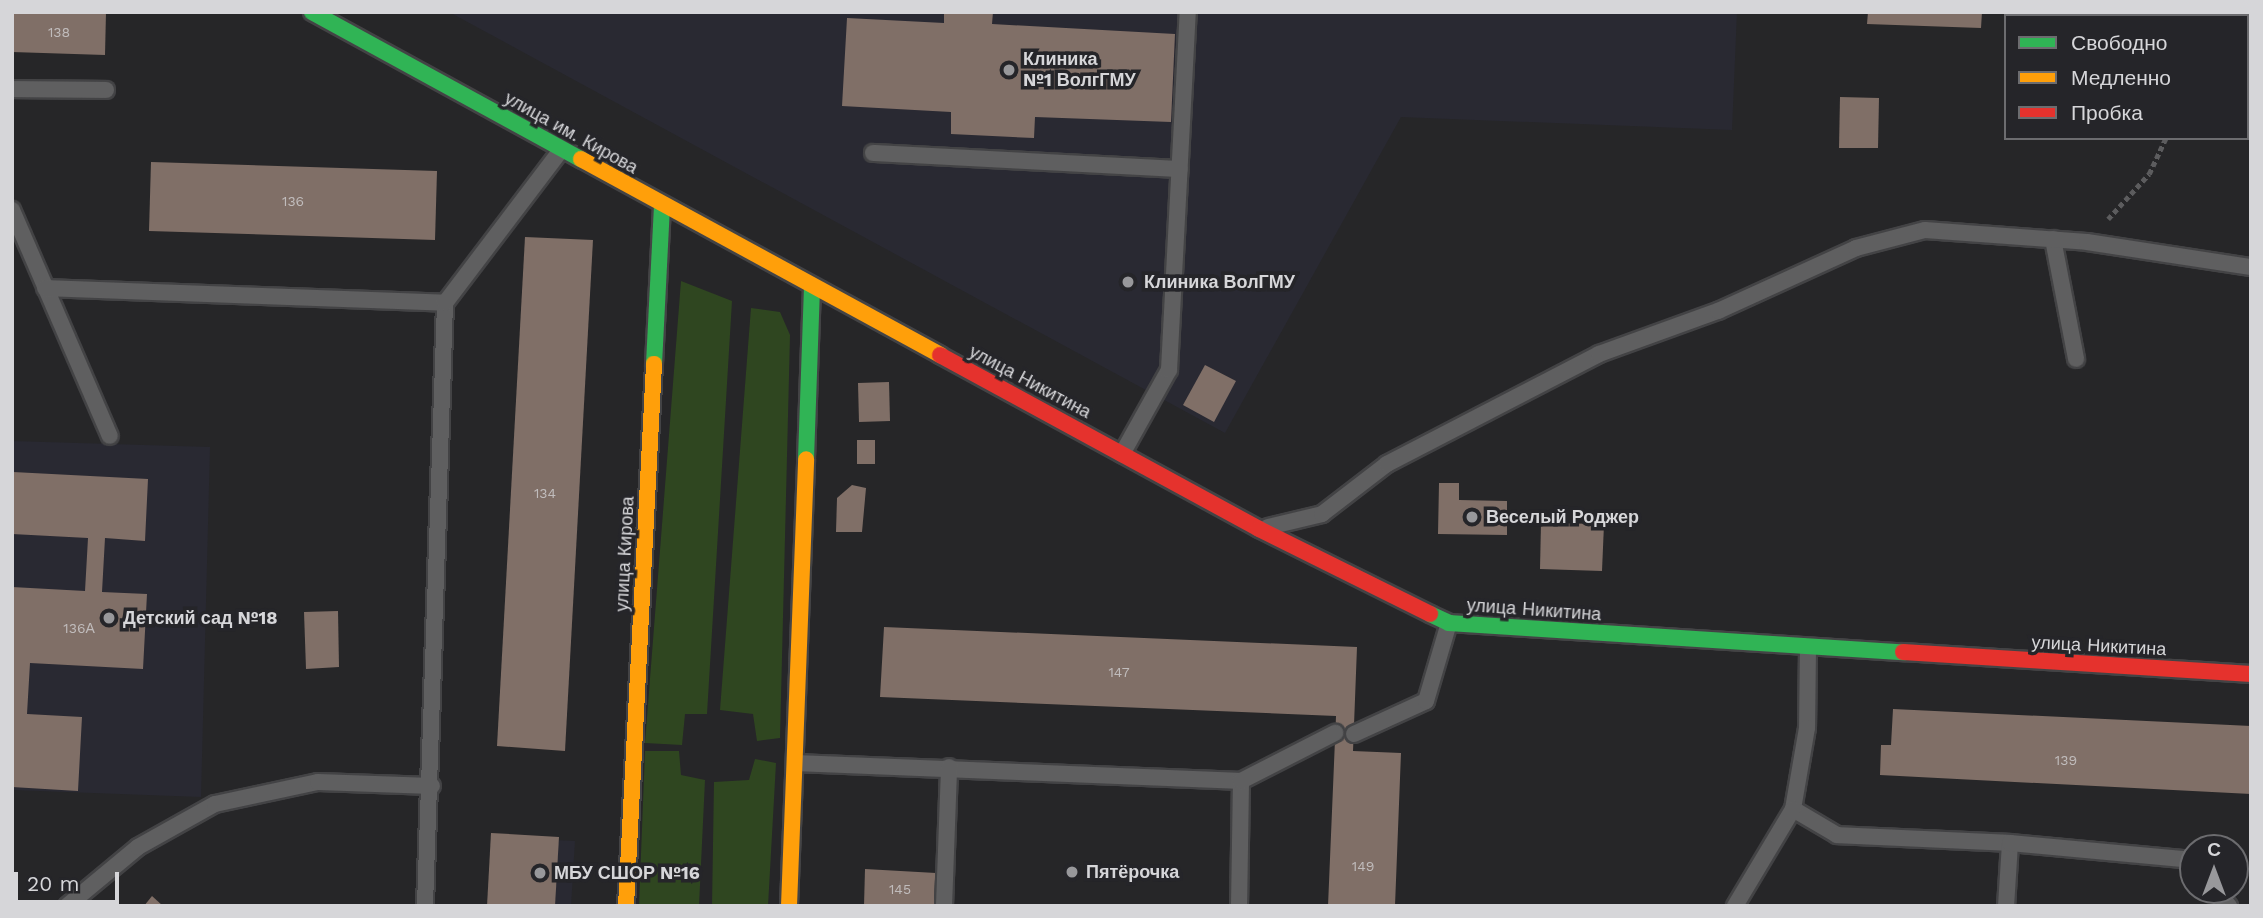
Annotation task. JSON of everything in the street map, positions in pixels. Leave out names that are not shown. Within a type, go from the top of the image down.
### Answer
[{"type":"main road","name":"улица им. Кирова","points":[[312,12],[812,287]]},
{"type":"main road","name":"улица Кирова","points":[[626,906],[662,205]]},
{"type":"main road","name":"улица Никитина","points":[[812,287],[1259,529],[1450,623],[1808,649],[2251,674]]},
{"type":"main road","points":[[789,906],[797,763],[812,287]]},
{"type":"lane","points":[[1122,454],[1169,370],[1188,12]]},
{"type":"lane","points":[[12,89],[106,90]]},
{"type":"lane","points":[[425,906],[432,786],[445,303],[561,150]]},
{"type":"lane","points":[[873,153],[1180,169]]},
{"type":"lane","points":[[12,210],[110,436]]},
{"type":"lane","points":[[1259,529],[1322,514],[1387,464],[1599,354],[1718,311],[1856,248],[1925,230],[2087,242],[2251,267]]},
{"type":"lane","points":[[2053,239],[2076,359]]},
{"type":"lane","points":[[45,288],[445,303]]},
{"type":"lane","points":[[1354,734],[1426,701],[1450,623]]},
{"type":"lane","points":[[1735,906],[1793,809],[1807,728],[1808,649]]},
{"type":"lane","points":[[797,763],[949,767],[1241,781],[1335,733]]},
{"type":"lane","points":[[944,906],[949,767]]},
{"type":"lane","points":[[1239,906],[1241,781]]},
{"type":"lane","points":[[67,906],[138,847],[215,804],[318,782],[432,786]]},
{"type":"lane","points":[[1793,809],[1837,835],[2010,844],[2179,859]]},
{"type":"lane","points":[[2006,906],[2010,844]]},
{"type":"path","points":[[2087,242],[2149,174],[2165,140]]},
{"type":"shaded area","name":"Клиника ВолГМУ","points":[[449,12],[1737,12],[1732,130],[1401,117],[1225,433]]},
{"type":"shaded area","name":"Детский сад №18","points":[[12,441],[210,447],[201,797],[12,790]]},
{"type":"shaded area","name":"МБУ СШОР №16","points":[[510,838],[575,841],[571,906],[506,906]]},
{"type":"green space","points":[[681,281],[732,301],[707,714],[685,714],[682,745],[645,743]]},
{"type":"green space","points":[[751,308],[780,312],[790,335],[780,738],[757,741],[753,714],[720,710]]},
{"type":"green space","points":[[645,751],[679,751],[681,775],[705,780],[699,906],[639,906]]},
{"type":"green space","points":[[755,759],[776,763],[768,906],[712,906],[714,782],[749,780]]},
{"type":"building","points":[[12,12],[106,12],[105,55],[12,52]]},
{"type":"building","name":"Клиника №1 ВолгГМУ","points":[[944,12],[993,12],[992,24],[1175,34],[1171,122],[1035,117],[1034,138],[951,134],[951,112],[842,106],[847,18],[944,23]]},
{"type":"building","points":[[1868,12],[1982,12],[1981,28],[1867,24]]},
{"type":"building","points":[[1840,97],[1879,98],[1878,148],[1839,148]]},
{"type":"building","points":[[151,162],[437,171],[435,240],[149,231]]},
{"type":"building","points":[[525,237],[593,240],[565,751],[497,746]]},
{"type":"building","points":[[1205,365],[1236,381],[1214,422],[1183,405]]},
{"type":"building","points":[[889,382],[890,421],[859,422],[858,383]]},
{"type":"building","points":[[857,440],[875,440],[875,464],[857,464]]},
{"type":"building","points":[[13,472],[148,479],[145,541],[105,538],[102,592],[147,594],[143,669],[30,663],[27,714],[82,717],[78,791],[12,787],[12,587],[85,591],[88,538],[12,534]]},
{"type":"building","name":"Веселый Роджер","points":[[1439,483],[1459,483],[1459,500],[1507,501],[1507,535],[1438,534]]},
{"type":"building","points":[[852,485],[866,488],[862,532],[836,532],[837,498]]},
{"type":"building","points":[[1541,523],[1604,524],[1602,571],[1540,569]]},
{"type":"building","points":[[338,611],[339,667],[306,669],[304,612]]},
{"type":"building","points":[[884,627],[1357,647],[1353,751],[1401,753],[1395,906],[1328,906],[1336,716],[880,697]]},
{"type":"building","points":[[1893,709],[2251,726],[2251,794],[1880,775],[1881,745],[1891,745]]},
{"type":"building","name":"МБУ СШОР №16","points":[[491,833],[559,837],[555,906],[487,906]]},
{"type":"building","points":[[865,869],[936,873],[934,906],[864,906]]},
{"type":"building","points":[[152,896],[163,906],[144,906]]},
{"type":"traffic: fast","points":[[312,12],[581,159]]},
{"type":"traffic: fast","points":[[654,364],[662,205]]},
{"type":"traffic: fast","points":[[806,459],[812,287]]},
{"type":"traffic: fast","points":[[1430,614],[1449,623],[1903,652]]},
{"type":"traffic: slow","points":[[581,159],[940,355]]},
{"type":"traffic: slow","points":[[626,906],[654,364]]},
{"type":"traffic: slow","points":[[789,906],[806,459]]},
{"type":"traffic: jam","points":[[940,355],[1259,529],[1430,614]]},
{"type":"traffic: jam","points":[[1903,652],[2251,674]]},
{"type":"place","name":"Клиника №1 ВолгГМУ","points":[[1009,70]]},
{"type":"place","name":"Клиника ВолГМУ","points":[[1128,282]]},
{"type":"place","name":"Веселый Роджер","points":[[1472,517]]},
{"type":"place","name":"Детский сад №18","points":[[109,618]]},
{"type":"place","name":"Пятёрочка","points":[[1072,872]]},
{"type":"place","name":"МБУ СШОР №16","points":[[540,873]]}]
